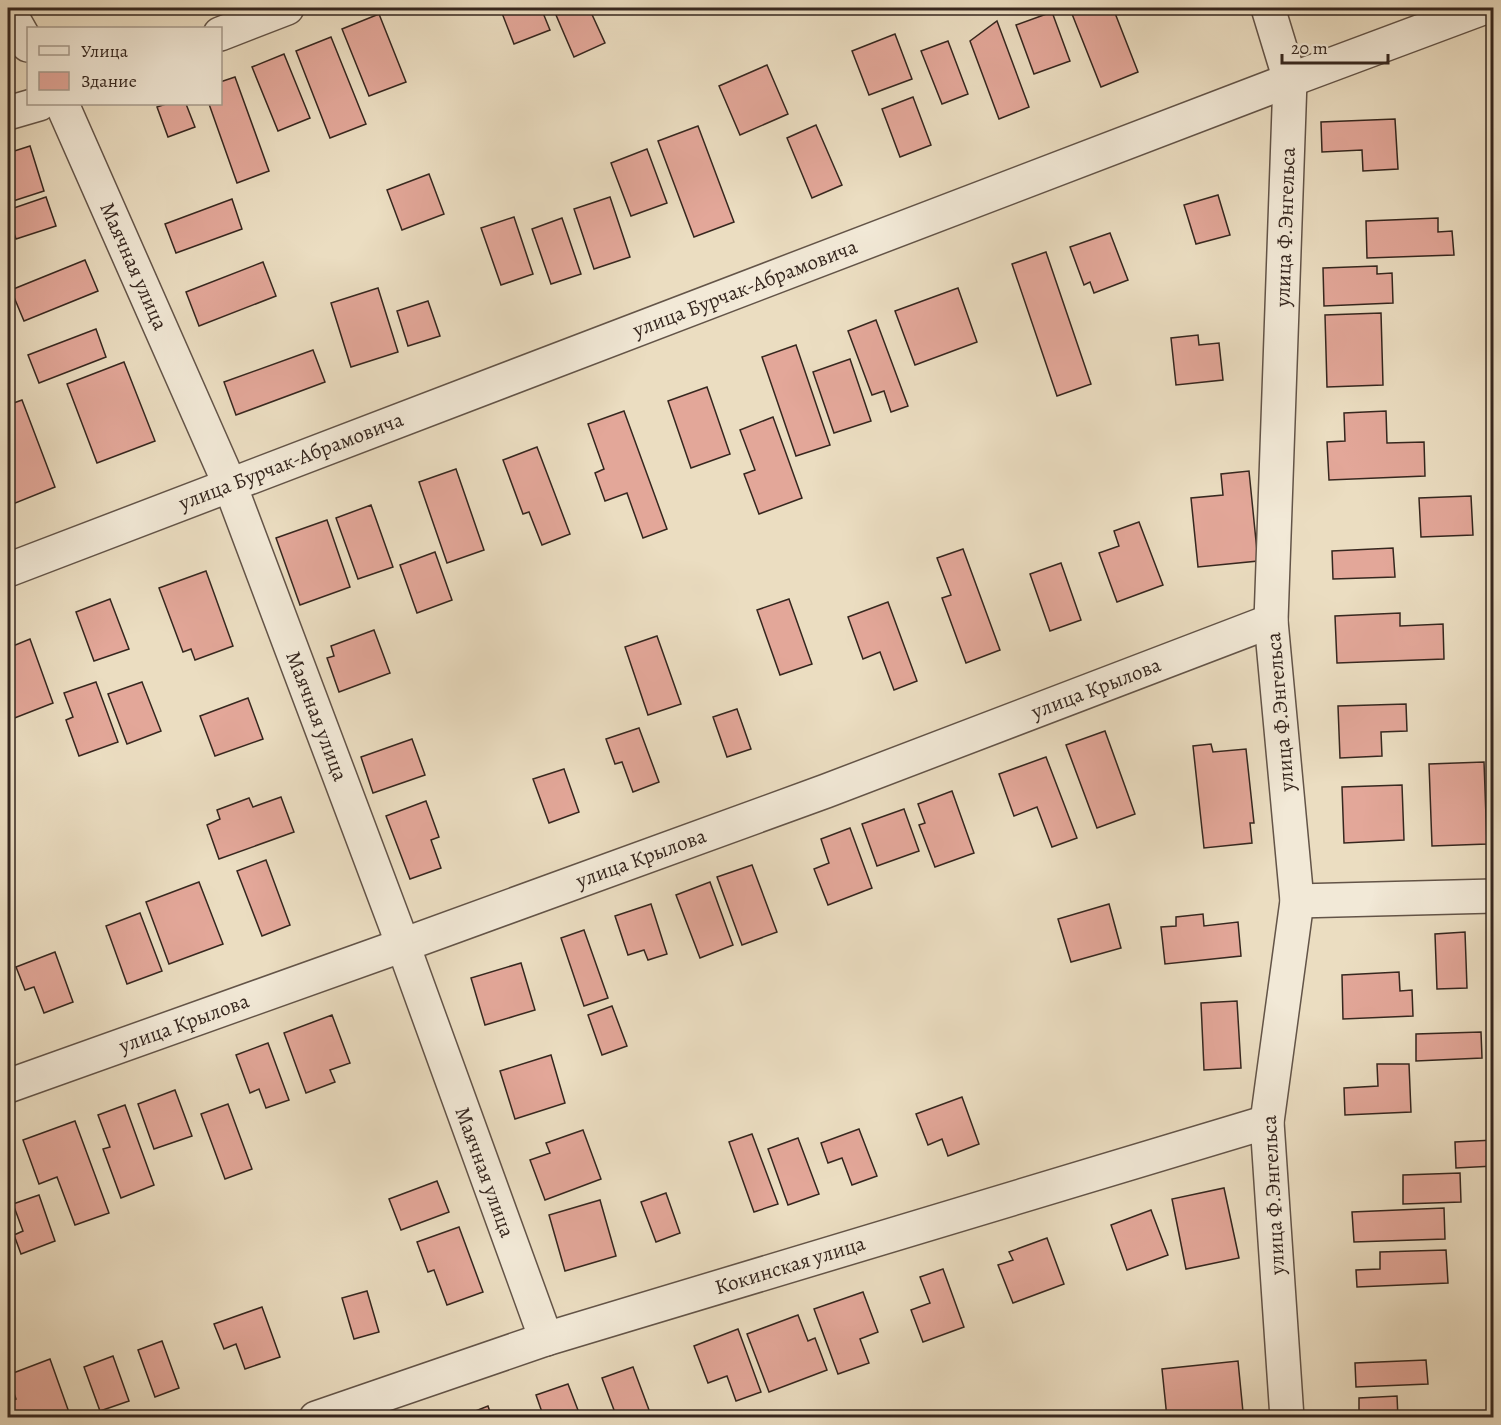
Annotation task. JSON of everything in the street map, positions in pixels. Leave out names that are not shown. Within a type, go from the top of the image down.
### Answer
[{"type":"street","points":[[222,33],[286,8]]},
{"type":"street","name":"улица Ф.Энгельса","points":[[1268,8],[1290,80],[1271,621],[1297,901],[1267,1122],[1287,1418]]},
{"type":"street","name":"улица Бурчак-Абрамовича","points":[[8,570],[1483,8]]},
{"type":"street","points":[[8,10],[27,43]]},
{"type":"street","points":[[8,113],[36,105]]},
{"type":"street","name":"Маячная улица","points":[[62,105],[230,485],[403,945],[546,1339]]},
{"type":"street","name":"улица Крылова","points":[[8,1086],[826,791],[1271,621]]},
{"type":"street","points":[[1297,901],[1494,896]]},
{"type":"street","name":"Кокинская улица","points":[[316,1418],[546,1339],[1267,1122]]},
{"type":"building","points":[[87,8],[103,8],[90,14]]},
{"type":"building","points":[[500,8],[541,8],[550,30],[514,44]]},
{"type":"building","points":[[553,8],[589,8],[605,43],[574,57]]},
{"type":"building","points":[[1088,8],[1113,8],[1138,72],[1101,87],[1072,14]]},
{"type":"building","points":[[1052,12],[1070,61],[1034,74],[1016,25]]},
{"type":"building","points":[[379,14],[406,82],[369,96],[342,29]]},
{"type":"building","points":[[997,21],[1029,107],[999,119],[970,41]]},
{"type":"building","points":[[895,34],[912,79],[869,95],[852,51]]},
{"type":"building","points":[[331,37],[366,124],[330,138],[296,51]]},
{"type":"building","points":[[948,41],[968,94],[942,104],[921,51]]},
{"type":"building","points":[[284,54],[310,118],[278,131],[252,67]]},
{"type":"building","points":[[767,65],[788,114],[740,135],[719,86]]},
{"type":"building","points":[[235,77],[269,171],[237,183],[209,105],[222,105],[222,81]]},
{"type":"building","points":[[913,97],[931,145],[900,157],[882,109]]},
{"type":"building","points":[[186,105],[195,127],[168,137],[157,107]]},
{"type":"building","points":[[1395,119],[1398,169],[1363,171],[1362,150],[1322,152],[1321,122]]},
{"type":"building","points":[[816,125],[842,185],[812,198],[787,138]]},
{"type":"building","points":[[698,126],[734,222],[694,237],[658,141]]},
{"type":"building","points":[[30,146],[44,191],[10,202],[8,153]]},
{"type":"building","points":[[647,149],[667,203],[631,216],[611,163]]},
{"type":"building","points":[[429,174],[444,214],[402,230],[387,190]]},
{"type":"building","points":[[1218,195],[1230,235],[1196,244],[1184,205]]},
{"type":"building","points":[[46,197],[56,226],[16,239],[8,210]]},
{"type":"building","points":[[610,197],[630,257],[594,269],[574,209]]},
{"type":"building","points":[[232,199],[242,229],[176,253],[165,224]]},
{"type":"building","points":[[514,217],[533,274],[501,285],[481,228]]},
{"type":"building","points":[[562,218],[581,274],[551,284],[532,229]]},
{"type":"building","points":[[1438,218],[1438,232],[1452,231],[1454,255],[1367,258],[1366,221]]},
{"type":"building","points":[[1110,233],[1128,280],[1094,293],[1090,282],[1084,285],[1070,247]]},
{"type":"building","points":[[1046,252],[1091,384],[1057,396],[1012,264]]},
{"type":"building","points":[[85,260],[98,291],[24,321],[11,290]]},
{"type":"building","points":[[263,262],[276,296],[199,326],[186,292]]},
{"type":"building","points":[[1377,266],[1377,274],[1392,273],[1393,303],[1324,306],[1323,268]]},
{"type":"building","points":[[378,288],[398,352],[351,367],[331,303]]},
{"type":"building","points":[[958,288],[977,342],[915,365],[895,311]]},
{"type":"building","points":[[428,301],[440,336],[408,346],[397,311]]},
{"type":"building","points":[[1381,313],[1383,385],[1327,387],[1325,315]]},
{"type":"building","points":[[876,320],[908,406],[891,412],[884,391],[872,395],[848,331]]},
{"type":"building","points":[[96,329],[106,357],[39,383],[28,355]]},
{"type":"building","points":[[1198,335],[1199,345],[1219,343],[1223,380],[1176,385],[1171,338]]},
{"type":"building","points":[[796,345],[830,445],[796,456],[762,357]]},
{"type":"building","points":[[313,350],[325,382],[236,415],[224,382]]},
{"type":"building","points":[[850,359],[871,421],[834,433],[813,372]]},
{"type":"building","points":[[124,362],[155,441],[97,463],[67,384]]},
{"type":"building","points":[[707,387],[730,454],[691,468],[668,401]]},
{"type":"building","points":[[22,400],[55,487],[8,506],[8,405]]},
{"type":"building","points":[[624,411],[667,529],[643,538],[627,493],[605,501],[595,473],[604,469],[588,424]]},
{"type":"building","points":[[1386,411],[1387,443],[1424,442],[1425,476],[1329,480],[1327,442],[1345,441],[1344,413]]},
{"type":"building","points":[[773,417],[802,498],[759,514],[744,474],[755,470],[740,430]]},
{"type":"building","points":[[537,447],[570,534],[542,545],[529,512],[523,514],[503,460]]},
{"type":"building","points":[[456,469],[484,550],[447,563],[419,482]]},
{"type":"building","points":[[1249,471],[1258,561],[1198,567],[1191,498],[1223,495],[1221,474]]},
{"type":"building","points":[[1471,496],[1473,535],[1421,537],[1419,498]]},
{"type":"building","points":[[371,505],[393,567],[358,579],[336,518]]},
{"type":"building","points":[[327,520],[350,587],[300,605],[276,538]]},
{"type":"building","points":[[1139,522],[1163,585],[1117,602],[1099,553],[1119,546],[1114,531]]},
{"type":"building","points":[[1393,548],[1395,577],[1333,579],[1332,551]]},
{"type":"building","points":[[963,549],[1000,650],[966,663],[942,598],[951,595],[937,558]]},
{"type":"building","points":[[435,552],[452,600],[417,613],[400,565]]},
{"type":"building","points":[[1061,563],[1081,620],[1050,631],[1030,574]]},
{"type":"building","points":[[206,571],[233,646],[195,660],[191,649],[183,652],[159,588]]},
{"type":"building","points":[[110,599],[129,649],[94,661],[76,612]]},
{"type":"building","points":[[789,599],[812,664],[780,675],[757,610]]},
{"type":"building","points":[[888,602],[917,681],[894,690],[880,652],[863,659],[848,617]]},
{"type":"building","points":[[1400,613],[1400,626],[1443,624],[1444,659],[1337,663],[1335,616]]},
{"type":"building","points":[[374,630],[390,673],[339,692],[327,658],[334,656],[331,646]]},
{"type":"building","points":[[657,636],[681,704],[648,715],[625,647]]},
{"type":"building","points":[[30,639],[53,703],[12,719],[8,707],[8,648]]},
{"type":"building","points":[[96,682],[118,742],[79,756],[66,720],[73,717],[64,693]]},
{"type":"building","points":[[142,682],[161,731],[127,744],[108,694]]},
{"type":"building","points":[[248,698],[263,739],[215,756],[200,716]]},
{"type":"building","points":[[1406,704],[1407,731],[1381,732],[1382,756],[1340,758],[1338,706]]},
{"type":"building","points":[[737,709],[751,749],[727,757],[713,717]]},
{"type":"building","points":[[639,728],[659,782],[633,792],[622,762],[615,764],[606,739]]},
{"type":"building","points":[[1105,731],[1135,814],[1097,828],[1066,745]]},
{"type":"building","points":[[412,739],[425,775],[373,793],[361,757]]},
{"type":"building","points":[[1211,744],[1213,752],[1246,749],[1254,823],[1250,823],[1252,843],[1204,848],[1193,746]]},
{"type":"building","points":[[1046,757],[1077,838],[1052,847],[1037,807],[1014,816],[999,774]]},
{"type":"building","points":[[1484,762],[1487,844],[1432,846],[1429,764]]},
{"type":"building","points":[[564,769],[579,812],[549,823],[533,779]]},
{"type":"building","points":[[1402,785],[1404,840],[1344,843],[1342,787]]},
{"type":"building","points":[[952,791],[974,853],[935,867],[919,825],[925,823],[918,804]]},
{"type":"building","points":[[281,797],[294,832],[219,859],[207,825],[220,819],[217,810],[249,798],[253,807]]},
{"type":"building","points":[[426,801],[439,837],[431,840],[441,868],[410,879],[386,816]]},
{"type":"building","points":[[904,809],[919,851],[877,866],[862,824]]},
{"type":"building","points":[[850,828],[872,888],[828,905],[814,869],[829,863],[821,839]]},
{"type":"building","points":[[266,860],[290,925],[262,936],[237,871]]},
{"type":"building","points":[[752,865],[777,932],[742,945],[717,877]]},
{"type":"building","points":[[199,882],[223,944],[169,964],[146,902]]},
{"type":"building","points":[[710,882],[733,945],[700,958],[676,895]]},
{"type":"building","points":[[651,904],[667,954],[648,960],[644,950],[628,955],[615,916]]},
{"type":"building","points":[[1109,904],[1121,948],[1071,962],[1058,919]]},
{"type":"building","points":[[140,913],[162,971],[127,984],[106,926]]},
{"type":"building","points":[[1203,914],[1204,926],[1238,922],[1241,956],[1165,964],[1161,927],[1176,926],[1176,917]]},
{"type":"building","points":[[584,930],[608,998],[584,1006],[561,938]]},
{"type":"building","points":[[1465,932],[1467,988],[1437,989],[1435,934]]},
{"type":"building","points":[[55,952],[73,1002],[44,1013],[34,987],[25,990],[16,967]]},
{"type":"building","points":[[521,963],[535,1010],[485,1025],[471,978]]},
{"type":"building","points":[[1399,972],[1400,991],[1412,990],[1413,1016],[1343,1019],[1342,975]]},
{"type":"building","points":[[1237,1001],[1241,1068],[1204,1070],[1201,1003]]},
{"type":"building","points":[[612,1006],[627,1046],[602,1055],[588,1015]]},
{"type":"building","points":[[332,1015],[350,1063],[330,1070],[335,1082],[306,1093],[284,1033]]},
{"type":"building","points":[[1481,1032],[1482,1058],[1416,1061],[1416,1034]]},
{"type":"building","points":[[268,1043],[289,1100],[266,1108],[259,1089],[250,1093],[236,1055]]},
{"type":"building","points":[[551,1055],[565,1103],[515,1119],[500,1071]]},
{"type":"building","points":[[1377,1064],[1409,1064],[1411,1112],[1345,1115],[1344,1088],[1378,1086]]},
{"type":"building","points":[[175,1090],[192,1136],[154,1149],[138,1104]]},
{"type":"building","points":[[962,1097],[979,1144],[948,1156],[942,1139],[928,1145],[916,1114]]},
{"type":"building","points":[[228,1104],[252,1169],[225,1179],[201,1114]]},
{"type":"building","points":[[125,1105],[154,1185],[121,1198],[103,1149],[110,1147],[98,1115]]},
{"type":"building","points":[[75,1121],[109,1213],[75,1225],[57,1177],[39,1184],[23,1140]]},
{"type":"building","points":[[859,1129],[877,1176],[852,1185],[842,1158],[828,1163],[821,1143]]},
{"type":"building","points":[[583,1130],[601,1179],[545,1200],[530,1160],[550,1153],[546,1143]]},
{"type":"building","points":[[752,1134],[778,1204],[754,1212],[729,1142]]},
{"type":"building","points":[[798,1138],[819,1194],[788,1205],[768,1149]]},
{"type":"building","points":[[1494,1140],[1494,1166],[1456,1168],[1455,1142]]},
{"type":"building","points":[[1460,1173],[1461,1202],[1403,1204],[1403,1175]]},
{"type":"building","points":[[437,1181],[449,1212],[401,1230],[389,1199]]},
{"type":"building","points":[[1224,1188],[1239,1258],[1186,1269],[1172,1199]]},
{"type":"building","points":[[666,1193],[680,1233],[656,1242],[641,1202]]},
{"type":"building","points":[[39,1195],[55,1241],[21,1254],[14,1235],[23,1231],[13,1204]]},
{"type":"building","points":[[600,1200],[616,1256],[565,1271],[549,1215]]},
{"type":"building","points":[[1444,1208],[1445,1239],[1354,1242],[1352,1212]]},
{"type":"building","points":[[1151,1210],[1168,1255],[1127,1270],[1111,1225]]},
{"type":"building","points":[[459,1227],[483,1292],[447,1305],[434,1270],[428,1272],[417,1242]]},
{"type":"building","points":[[1047,1238],[1064,1284],[1013,1303],[998,1265],[1013,1260],[1009,1252]]},
{"type":"building","points":[[1446,1250],[1448,1283],[1357,1287],[1356,1270],[1380,1269],[1380,1252]]},
{"type":"building","points":[[943,1269],[964,1327],[923,1342],[911,1310],[930,1303],[920,1277]]},
{"type":"building","points":[[367,1291],[379,1332],[354,1339],[342,1298]]},
{"type":"building","points":[[863,1292],[878,1332],[860,1339],[869,1363],[838,1374],[814,1309]]},
{"type":"building","points":[[262,1307],[280,1357],[245,1369],[236,1344],[224,1349],[214,1324]]},
{"type":"building","points":[[798,1315],[808,1341],[815,1338],[827,1370],[769,1392],[747,1334]]},
{"type":"building","points":[[738,1329],[761,1392],[736,1401],[727,1376],[708,1383],[694,1346]]},
{"type":"building","points":[[162,1341],[179,1388],[155,1397],[138,1350]]},
{"type":"building","points":[[113,1356],[129,1401],[100,1411],[84,1367]]},
{"type":"building","points":[[50,1359],[71,1418],[11,1418],[8,1403],[16,1399],[8,1375]]},
{"type":"building","points":[[1426,1360],[1428,1384],[1356,1387],[1355,1363]]},
{"type":"building","points":[[1238,1361],[1243,1412],[1167,1418],[1162,1369]]},
{"type":"building","points":[[633,1367],[652,1418],[617,1418],[602,1378]]},
{"type":"building","points":[[568,1384],[581,1418],[544,1418],[536,1395]]},
{"type":"building","points":[[1397,1396],[1398,1418],[1359,1418],[1359,1398]]},
{"type":"building","points":[[488,1406],[492,1418],[458,1418]]}]
